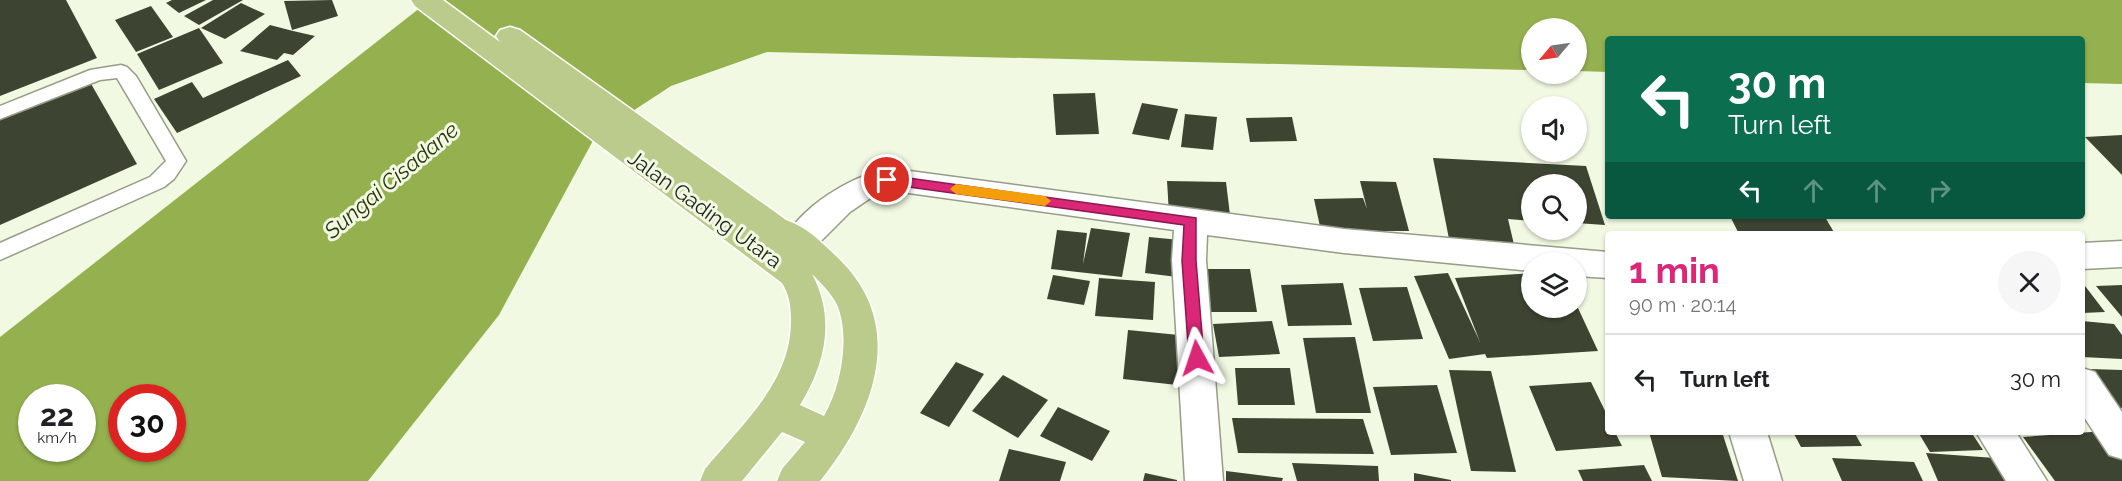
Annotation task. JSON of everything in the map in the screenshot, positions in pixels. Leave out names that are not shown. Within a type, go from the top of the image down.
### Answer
[{"type":"main road","name":"Jalan Gading Utara","points":[[425,0],[771,236],[837,277],[856,307],[859,333],[857,369],[846,409],[831,436],[796,481]]},
{"type":"main road","name":"Jalan Gading Utara","points":[[461,0],[771,236],[776,260],[799,280],[809,312],[806,346],[798,374],[774,411],[719,481]]},
{"type":"main road","points":[[774,411],[831,436]]},
{"type":"street","points":[[771,236],[863,185],[887,180],[1344,241],[1521,258]]},
{"type":"street","points":[[1191,221],[1189,261],[1204,481]]},
{"type":"street","points":[[2085,256],[2122,254]]},
{"type":"street","points":[[1587,264],[1605,266]]},
{"type":"street","points":[[2085,388],[2107,421]]},
{"type":"street","points":[[1749,435],[1763,481]]},
{"type":"street","points":[[1997,435],[2028,481]]},
{"type":"lane","points":[[0,113],[97,74],[121,71],[127,76],[176,161],[167,174],[157,182],[0,252]]},
{"type":"water","name":"Sungai Cisadane","points":[[430,0],[2122,0],[2122,84],[2085,83],[2085,36],[1605,36],[1605,72],[1587,71],[1587,18],[1521,18],[1521,70],[767,52],[671,86],[596,135],[499,315],[368,481],[0,481],[0,337]]},
{"type":"building","points":[[0,0],[66,0],[97,58],[0,96]]},
{"type":"building","points":[[172,0],[206,0],[179,13],[166,3]]},
{"type":"building","points":[[213,0],[243,0],[199,25],[184,16]]},
{"type":"building","points":[[332,0],[338,16],[292,30],[284,1]]},
{"type":"building","points":[[241,3],[265,14],[225,39],[201,28]]},
{"type":"building","points":[[151,6],[173,37],[136,52],[115,20]]},
{"type":"building","points":[[270,25],[315,36],[293,55],[284,53],[277,60],[240,51]]},
{"type":"building","points":[[199,28],[223,63],[159,90],[137,54]]},
{"type":"building","points":[[288,60],[301,76],[177,133],[154,99],[192,82],[203,98]]},
{"type":"building","points":[[90,82],[137,164],[0,225],[0,119]]},
{"type":"building","points":[[1095,93],[1099,134],[1056,135],[1053,94]]},
{"type":"building","points":[[1142,103],[1178,109],[1169,140],[1132,134]]},
{"type":"building","points":[[1185,114],[1217,117],[1213,150],[1181,147]]},
{"type":"building","points":[[1292,117],[1297,141],[1250,142],[1246,118]]},
{"type":"building","points":[[2122,135],[2122,175],[2085,137]]},
{"type":"building","points":[[1433,158],[1586,166],[1605,225],[1587,224],[1587,174],[1521,174],[1521,220],[1508,219],[1516,253],[1451,249]]},
{"type":"building","points":[[1167,181],[1226,182],[1230,215],[1169,214]]},
{"type":"building","points":[[1360,181],[1396,182],[1409,231],[1321,231],[1314,199],[1363,198],[1367,209]]},
{"type":"building","points":[[1732,219],[1826,219],[1833,231],[1738,231]]},
{"type":"building","points":[[1091,228],[1130,233],[1122,277],[1051,269],[1057,230],[1087,233],[1083,264]]},
{"type":"building","points":[[1149,237],[1180,240],[1177,277],[1145,273]]},
{"type":"building","points":[[1198,269],[1250,269],[1257,312],[1203,312]]},
{"type":"building","points":[[1448,273],[1480,342],[1455,278],[1521,274],[1521,318],[1583,318],[1598,351],[1487,358],[1485,354],[1449,359],[1414,276]]},
{"type":"building","points":[[1053,275],[1090,281],[1084,305],[1047,299]]},
{"type":"building","points":[[1099,278],[1155,282],[1153,320],[1095,316]]},
{"type":"building","points":[[1343,283],[1352,325],[1288,326],[1281,285]]},
{"type":"building","points":[[2122,285],[2122,317],[2096,286]]},
{"type":"building","points":[[2085,286],[2105,312],[2085,313]]},
{"type":"building","points":[[1407,287],[1423,339],[1373,341],[1359,288]]},
{"type":"building","points":[[1272,321],[1280,354],[1219,357],[1213,324]]},
{"type":"building","points":[[2085,321],[2114,324],[2122,335],[2122,359],[2085,357]]},
{"type":"building","points":[[1128,330],[1189,336],[1186,386],[1123,379]]},
{"type":"building","points":[[1355,337],[1371,413],[1316,413],[1303,338]]},
{"type":"building","points":[[956,362],[984,374],[949,427],[920,413]]},
{"type":"building","points":[[1235,368],[1290,368],[1295,405],[1238,405]]},
{"type":"building","points":[[2090,369],[2122,370],[2122,408],[2116,408]]},
{"type":"building","points":[[1449,370],[1491,371],[1516,472],[1471,471]]},
{"type":"building","points":[[1003,375],[1048,400],[1018,438],[972,411]]},
{"type":"building","points":[[1591,382],[1605,411],[1605,435],[1616,435],[1622,446],[1556,451],[1529,386]]},
{"type":"building","points":[[1437,385],[1457,453],[1391,455],[1373,387]]},
{"type":"building","points":[[1058,407],[1110,431],[1092,461],[1040,436]]},
{"type":"building","points":[[1232,418],[1363,419],[1374,454],[1238,453]]},
{"type":"building","points":[[2105,431],[2122,453],[2122,481],[2055,481],[2023,437],[2085,435],[2085,432]]},
{"type":"building","points":[[1650,435],[1723,435],[1738,481],[1662,477]]},
{"type":"building","points":[[1795,435],[1856,435],[1862,446],[1801,447]]},
{"type":"building","points":[[1920,435],[1973,435],[1983,450],[1930,452]]},
{"type":"building","points":[[1009,449],[1066,462],[1060,481],[999,481]]},
{"type":"building","points":[[1926,453],[1995,458],[2006,481],[1938,481]]},
{"type":"building","points":[[1832,458],[1914,462],[1923,481],[1842,481]]},
{"type":"building","points":[[1292,463],[1378,466],[1379,481],[1297,481]]},
{"type":"building","points":[[1644,465],[1652,481],[1583,481],[1578,470]]},
{"type":"building","points":[[1226,471],[1283,478],[1282,481],[1226,481]]},
{"type":"building","points":[[1145,473],[1177,480],[1177,481],[1143,481]]},
{"type":"building","points":[[1414,473],[1451,480],[1451,481],[1414,481]]},
{"type":"slow traffic","points":[[956,189],[1045,201]]},
{"type":"route","points":[[887,180],[1191,221],[1189,261],[1197,358]]}]
